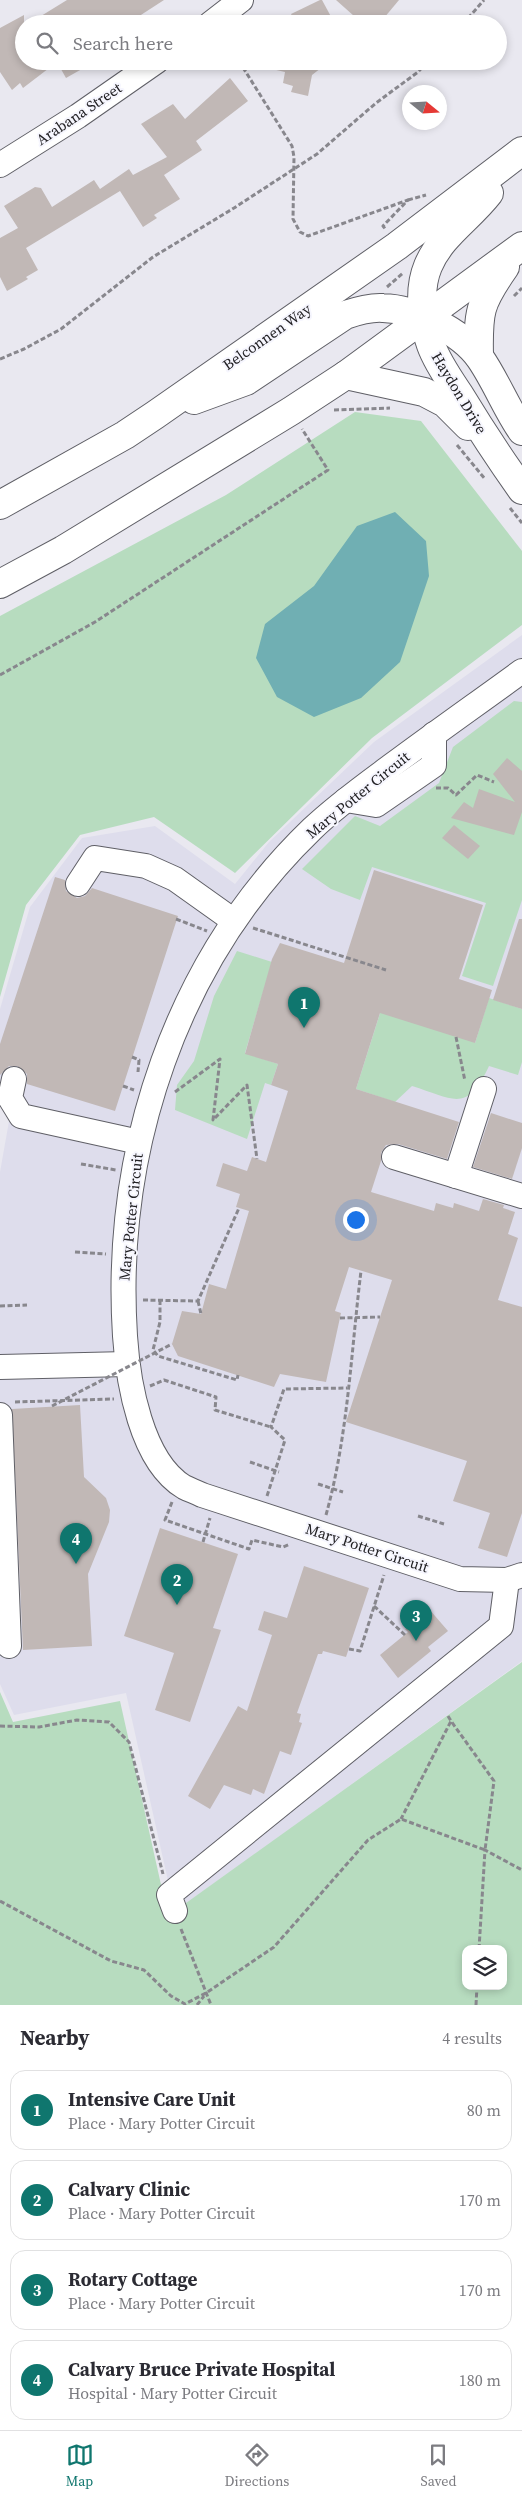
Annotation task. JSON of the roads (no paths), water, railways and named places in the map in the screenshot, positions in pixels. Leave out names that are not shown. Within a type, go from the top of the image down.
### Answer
[{"type":"main road","points":[[426,318],[421,299],[429,265],[445,238],[480,204],[520,152]]},
{"type":"main road","name":"Belconnen Way","points":[[0,505],[125,435],[155,415],[397,246],[520,152]]},
{"type":"main road","points":[[0,584],[71,545],[346,375],[519,249]]},
{"type":"main road","points":[[479,356],[478,320],[486,294],[519,249]]},
{"type":"main road","points":[[155,415],[246,381],[345,315],[383,308],[426,318]]},
{"type":"main road","name":"Haydon Drive","points":[[426,318],[450,330],[479,356],[522,431]]},
{"type":"main road","name":"Haydon Drive","points":[[426,318],[430,344],[439,363],[499,458],[516,499]]},
{"type":"main road","points":[[346,375],[413,388],[445,403],[499,458]]},
{"type":"street","points":[[222,15],[241,0]]},
{"type":"street","name":"Arabana Street","points":[[0,165],[78,116],[144,70]]},
{"type":"street","name":"Mary Potter Circuit","points":[[514,1577],[460,1579],[202,1495],[182,1486],[155,1454],[138,1417],[138,1361],[123,1296],[124,1248],[132,1176],[152,1094],[184,1011],[234,921],[259,886],[312,828],[434,734],[522,671]]},
{"type":"street","points":[[78,884],[94,858],[146,866],[175,879],[234,921]]},
{"type":"street","points":[[14,1080],[10,1098],[21,1116],[139,1142]]},
{"type":"street","points":[[456,1176],[475,1086]]},
{"type":"street","points":[[394,1157],[522,1196]]},
{"type":"street","points":[[0,1367],[138,1361]]},
{"type":"street","points":[[5,1409],[9,1646]]},
{"type":"street","points":[[172,1903],[500,1626],[514,1577]]},
{"type":"water","points":[[395,512],[426,541],[429,576],[400,662],[361,698],[314,717],[277,697],[256,658],[265,624],[314,586],[357,526]]},
{"type":"place","name":"Intensive Care Unit","points":[[304,1028]]},
{"type":"place","name":"Calvary Bruce Private Hospital","points":[[76,1564]]},
{"type":"place","name":"Calvary Clinic","points":[[177,1605]]},
{"type":"place","name":"Rotary Cottage","points":[[416,1641]]}]
